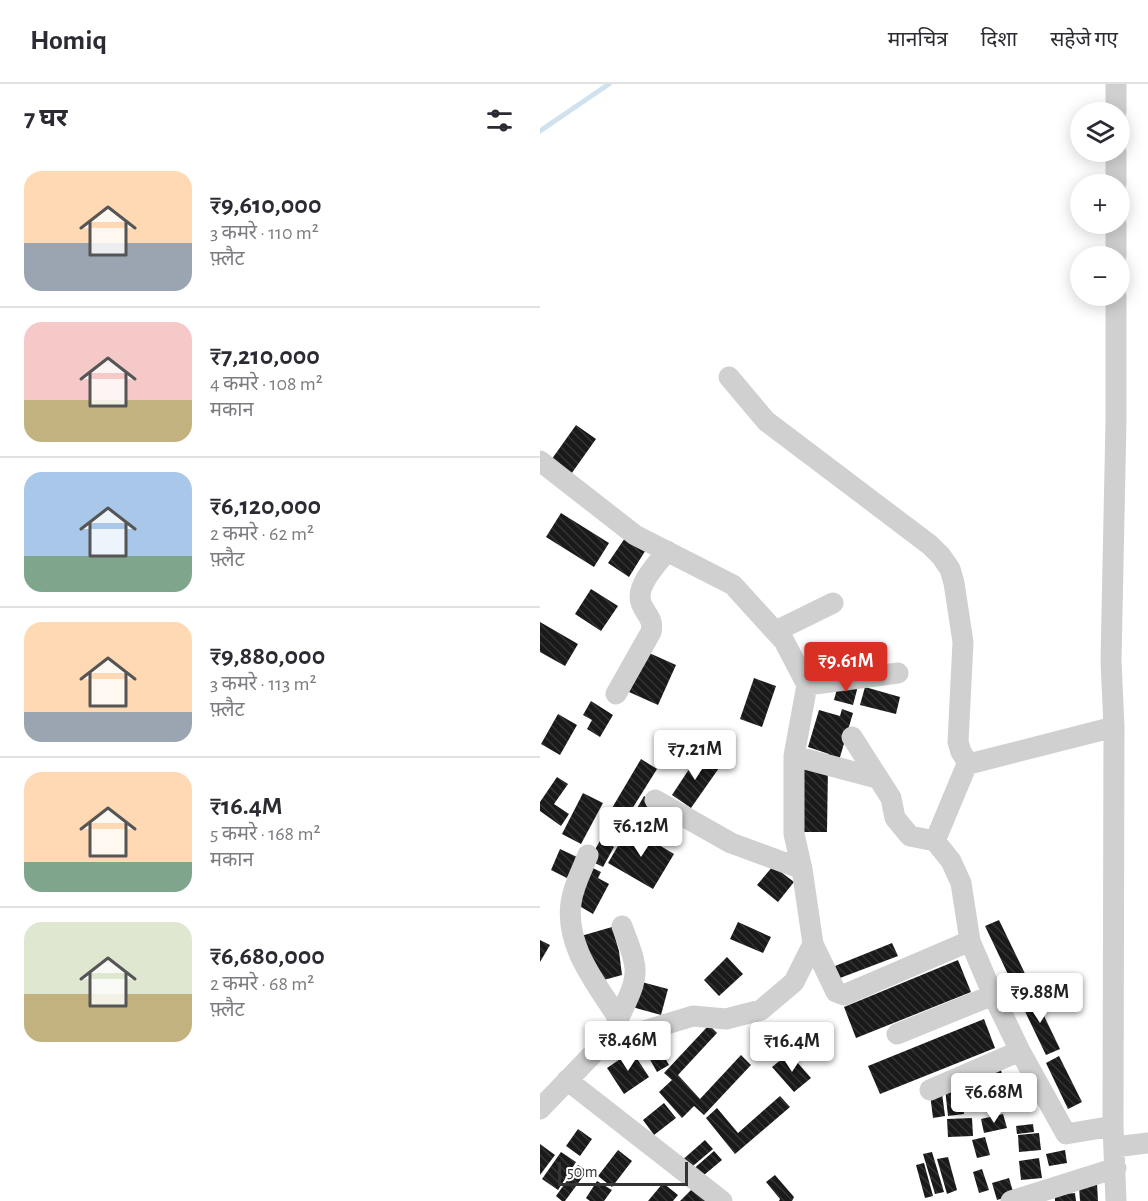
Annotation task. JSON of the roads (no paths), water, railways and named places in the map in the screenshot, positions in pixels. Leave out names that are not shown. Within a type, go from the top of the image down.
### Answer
[{"type":"street","points":[[1116,84],[1116,102]]},
{"type":"street","points":[[1116,306],[1111,661],[1114,727],[1116,1201]]},
{"type":"street","points":[[729,377],[766,421],[930,544],[950,569],[964,647],[958,742],[969,764]]},
{"type":"street","points":[[540,461],[635,535],[733,585],[784,641],[807,685],[794,756],[794,834],[802,869],[813,944],[836,992],[844,995],[970,941]]},
{"type":"street","points":[[616,694],[651,632],[652,620],[642,606],[641,590],[667,551]]},
{"type":"street","points":[[776,631],[833,603]]},
{"type":"street","points":[[807,685],[898,673]]},
{"type":"street","points":[[936,841],[969,764],[1114,727]]},
{"type":"street","points":[[852,737],[891,798],[895,818],[910,836],[936,841],[951,861],[961,883],[970,941],[1020,1051],[1066,1134],[1114,1136],[1148,1143]]},
{"type":"street","points":[[794,756],[877,778]]},
{"type":"street","points":[[655,800],[731,843],[802,869]]},
{"type":"street","points":[[588,855],[576,882],[571,901],[573,936],[582,960],[616,1025],[634,1034],[693,1016],[726,1019],[760,1010],[794,982],[813,944]]},
{"type":"street","points":[[540,1109],[616,1025],[633,987],[635,976],[635,963],[622,926]]},
{"type":"street","points":[[897,1034],[993,995]]},
{"type":"street","points":[[930,1090],[1020,1051]]},
{"type":"street","points":[[567,1080],[722,1201]]},
{"type":"street","points":[[1011,1201],[1116,1168]]},
{"type":"waterway","points":[[540,131],[609,84]]}]
